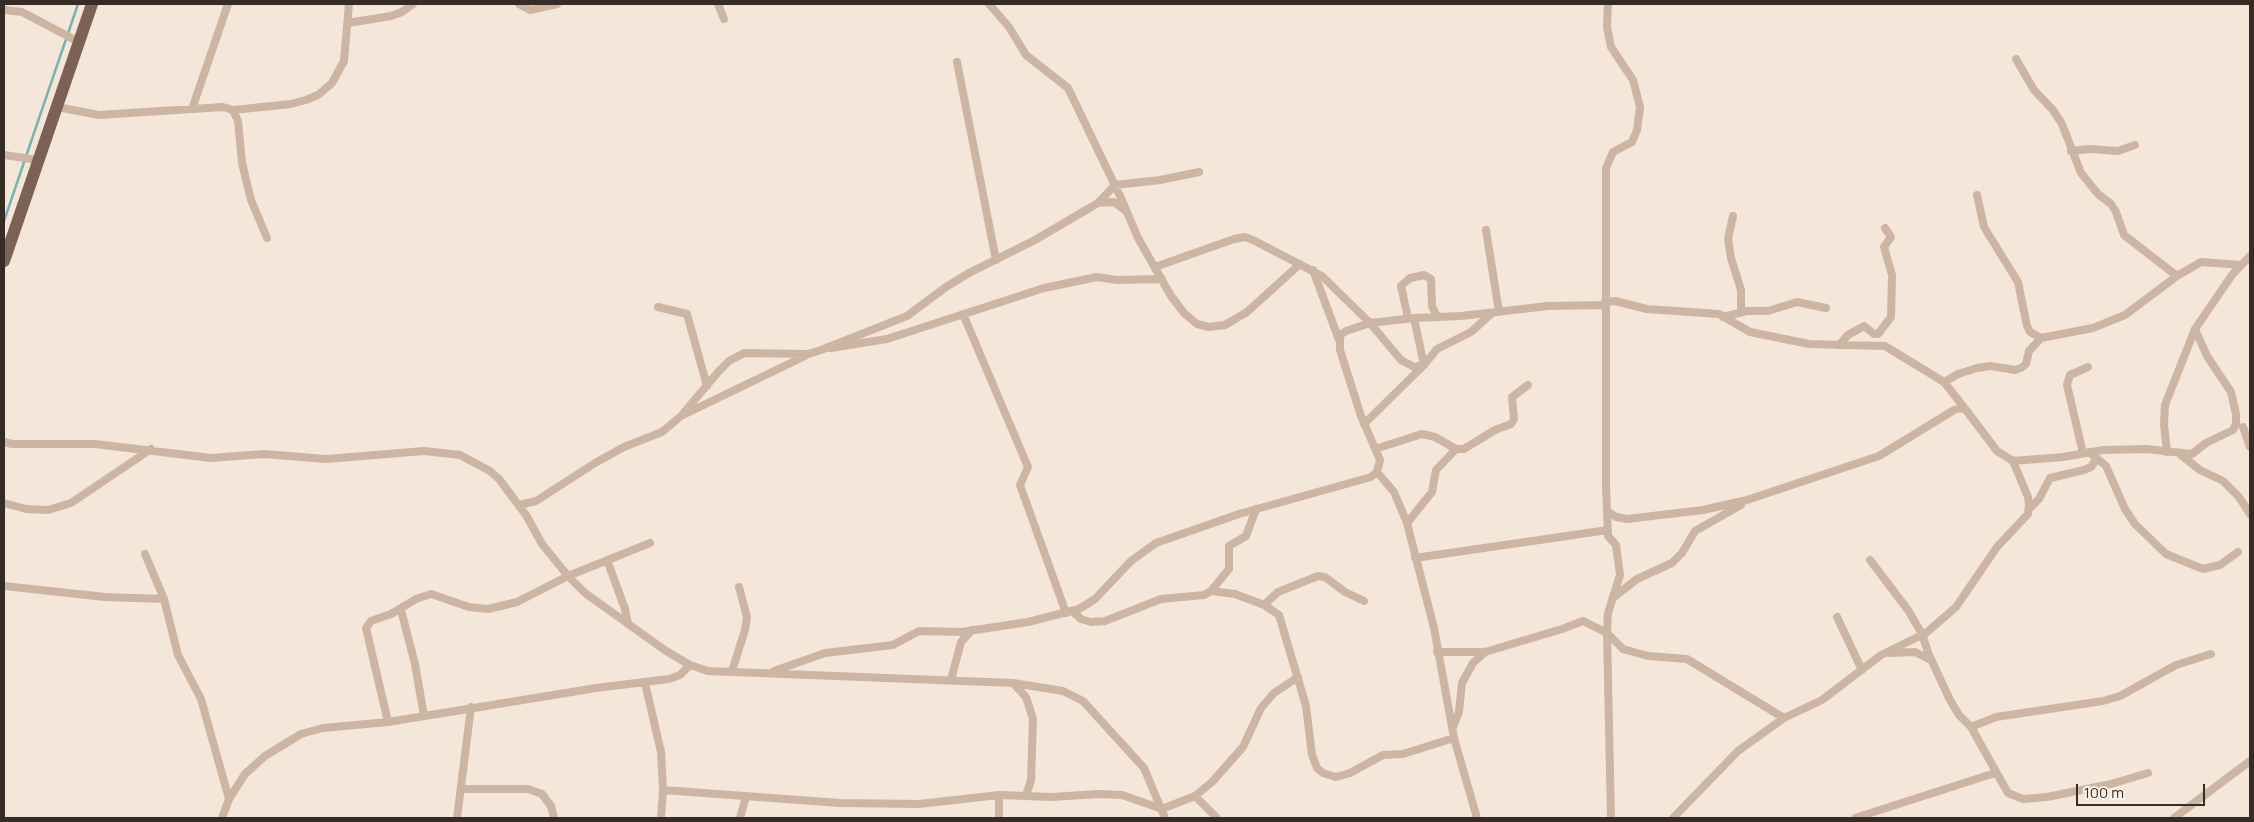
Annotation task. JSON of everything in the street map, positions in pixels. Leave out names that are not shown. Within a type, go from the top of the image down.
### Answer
[{"type":"main road","points":[[4,261],[92,4]]},
{"type":"street","points":[[192,109],[198,97],[228,4]]},
{"type":"street","points":[[57,106],[99,116],[223,107],[233,110],[291,104],[318,95],[332,83],[344,60],[350,4]]},
{"type":"street","points":[[348,23],[391,16],[402,12],[413,4]]},
{"type":"street","points":[[519,4],[530,10],[557,4]]},
{"type":"street","points":[[718,4],[724,19]]},
{"type":"street","points":[[989,4],[1009,27],[1026,55],[1068,88],[1115,185],[1138,238],[1184,313],[1197,324],[1209,327],[1225,325],[1247,312],[1300,264]]},
{"type":"street","points":[[1608,4],[1607,28],[1611,46],[1633,80],[1640,106],[1637,130],[1632,142],[1613,152],[1606,168],[1607,511],[1608,538],[1615,543],[1620,575],[1608,613],[1607,633],[1611,818]]},
{"type":"street","points":[[4,10],[22,12],[79,42]]},
{"type":"street","points":[[2016,59],[2034,90],[2062,124],[2071,152],[2087,183],[2111,204],[2124,235],[2177,276]]},
{"type":"street","points":[[957,62],[996,260]]},
{"type":"street","points":[[198,97],[205,108]]},
{"type":"street","points":[[233,110],[238,121],[242,163],[251,200],[267,238]]},
{"type":"street","points":[[2071,152],[2090,149],[2118,151],[2135,145]]},
{"type":"street","points":[[4,155],[38,160]]},
{"type":"street","points":[[681,416],[695,411],[808,354],[907,316],[946,287],[1098,203],[1115,185],[1160,180],[1199,172]]},
{"type":"street","points":[[1977,195],[1984,227],[2018,282],[2027,326],[2030,332],[2040,338]]},
{"type":"street","points":[[1098,203],[1114,202],[1126,211]]},
{"type":"street","points":[[1734,216],[1728,239],[1731,258],[1741,290],[1741,312]]},
{"type":"street","points":[[1839,345],[1848,335],[1864,326],[1874,334],[1878,334],[1891,317],[1892,276],[1884,247],[1891,237],[1886,228]]},
{"type":"street","points":[[1486,230],[1496,313]]},
{"type":"street","points":[[1155,267],[1245,237],[1313,270],[1333,286],[1370,323],[1405,364],[1414,367],[1424,365]]},
{"type":"street","points":[[2167,452],[2164,425],[2165,405],[2195,329],[2240,265],[2250,257]]},
{"type":"street","points":[[1944,382],[1958,374],[1990,366],[2015,370],[2022,368],[2026,364],[2029,351],[2040,338],[2093,328],[2110,322],[2138,308],[2177,276],[2201,262],[2240,265]]},
{"type":"street","points":[[770,672],[825,653],[894,645],[919,631],[944,633],[972,630],[1028,622],[1069,612],[1095,599],[1144,550],[1156,543],[1256,509],[1365,479],[1377,472],[1380,460],[1364,424],[1340,350],[1339,340],[1313,270]]},
{"type":"street","points":[[1424,365],[1401,286],[1410,278],[1424,275],[1431,278],[1432,306],[1437,317]]},
{"type":"street","points":[[821,350],[887,339],[1044,288],[1097,277],[1117,280],[1162,279]]},
{"type":"street","points":[[1339,340],[1340,336],[1370,323],[1411,318],[1496,313],[1548,306],[1615,301],[1647,309],[1706,312],[1723,317],[1739,327],[1779,339],[1809,344],[1885,346],[1944,382],[1997,451],[2013,461],[2028,497],[2028,514],[1997,547],[1956,606],[1938,624],[1881,656],[1822,700],[1784,718],[1738,750],[1673,818]]},
{"type":"street","points":[[1723,317],[1741,312],[1768,311],[1796,302],[1826,308]]},
{"type":"street","points":[[658,307],[687,314],[707,386]]},
{"type":"street","points":[[1364,424],[1424,365],[1437,349],[1471,332],[1496,313]]},
{"type":"street","points":[[963,314],[1028,467],[1026,476],[1020,485],[1069,612],[1086,620],[1105,622],[1160,599],[1204,595],[1211,591],[1229,569],[1230,546],[1246,536],[1256,509]]},
{"type":"street","points":[[1330,317],[1338,325],[1353,329]]},
{"type":"street","points":[[2195,329],[2207,356],[2231,392],[2236,414],[2233,430]]},
{"type":"street","points":[[526,515],[536,502],[594,463],[624,447],[662,432],[681,416],[729,361],[744,353],[808,354]]},
{"type":"street","points":[[2088,367],[2070,375],[2067,385],[2086,453],[2097,458],[2106,466],[2125,509],[2134,524],[2166,554],[2203,569],[2220,565],[2238,552]]},
{"type":"street","points":[[1375,449],[1422,434],[1435,437],[1456,449],[1464,448],[1495,430],[1511,424],[1514,419],[1512,397],[1528,385]]},
{"type":"street","points":[[1607,511],[1616,517],[1627,519],[1703,510],[1747,500],[1879,456],[1954,410],[1961,408],[1966,410]]},
{"type":"street","points":[[2013,461],[2146,449],[2181,454],[2196,452],[2206,443],[2233,430],[2247,426],[2250,447]]},
{"type":"street","points":[[4,442],[12,444],[96,444],[151,449],[211,458],[264,454],[326,458],[384,453],[446,452],[460,455],[490,471],[526,515],[542,544],[568,576],[585,593],[690,665],[708,671],[1014,683],[1064,691],[1084,701],[1144,768],[1166,818]]},
{"type":"street","points":[[4,504],[26,509],[48,510],[71,503],[151,449]]},
{"type":"street","points":[[1407,523],[1432,492],[1436,470],[1456,449]]},
{"type":"street","points":[[2181,454],[2200,470],[2223,481],[2239,496],[2250,514]]},
{"type":"street","points":[[2029,509],[2039,499],[2050,478],[2084,470],[2091,467],[2097,458]]},
{"type":"street","points":[[1377,472],[1394,492],[1407,523],[1434,628],[1454,738],[1477,818]]},
{"type":"street","points":[[1614,597],[1637,579],[1672,563],[1682,553],[1695,531],[1747,500]]},
{"type":"street","points":[[519,506],[536,502]]},
{"type":"street","points":[[1415,558],[1608,530]]},
{"type":"street","points":[[388,722],[366,628],[371,621],[400,610],[416,599],[431,594],[469,607],[488,609],[517,602],[568,576],[650,542]]},
{"type":"street","points":[[146,554],[164,599],[178,655],[201,700],[229,799]]},
{"type":"street","points":[[607,560],[625,608],[628,624]]},
{"type":"street","points":[[1870,560],[1898,595],[1922,634],[1931,661],[1959,715],[1971,727],[1995,773],[2008,793],[2023,799],[2078,792],[2148,773]]},
{"type":"street","points":[[1264,605],[1278,592],[1318,576],[1325,577],[1345,592],[1364,601]]},
{"type":"street","points":[[4,586],[105,597],[164,599]]},
{"type":"street","points":[[732,671],[745,630],[746,617],[739,587]]},
{"type":"street","points":[[1211,591],[1235,594],[1264,605],[1279,615],[1306,706],[1312,755],[1317,768],[1330,777],[1350,773],[1383,754],[1403,754],[1454,738]]},
{"type":"street","points":[[400,610],[415,664],[424,716]]},
{"type":"street","points":[[1837,617],[1862,670]]},
{"type":"street","points":[[1437,652],[1485,652],[1562,630],[1583,621],[1607,633],[1624,649],[1648,656],[1687,659],[1784,718]]},
{"type":"street","points":[[951,680],[961,642],[972,630]]},
{"type":"street","points":[[1453,728],[1459,712],[1462,683],[1473,663],[1485,652]]},
{"type":"street","points":[[1881,656],[1895,652],[1915,652],[1922,654],[1931,661]]},
{"type":"street","points":[[1971,727],[1996,717],[2103,701],[2120,696],[2176,666],[2211,654]]},
{"type":"street","points":[[222,818],[229,799],[245,774],[286,741],[302,734],[323,728],[388,722],[669,679],[680,675],[690,665]]},
{"type":"street","points":[[663,790],[840,803],[919,804],[999,795],[1122,795],[1162,809],[1195,796],[1228,766],[1243,747],[1261,708],[1274,693],[1298,677]]},
{"type":"street","points":[[645,683],[661,752],[663,790],[661,818]]},
{"type":"street","points":[[1014,683],[1026,697],[1033,719],[1031,780],[1026,796]]},
{"type":"street","points":[[458,818],[471,708]]},
{"type":"street","points":[[2174,818],[2250,761]]},
{"type":"street","points":[[1858,818],[1995,773]]},
{"type":"street","points":[[460,789],[528,789],[542,794],[551,806],[554,818]]},
{"type":"street","points":[[999,795],[999,818]]},
{"type":"street","points":[[1195,796],[1217,818]]},
{"type":"street","points":[[740,818],[746,797]]},
{"type":"waterway","points":[[4,221],[78,4]]}]
